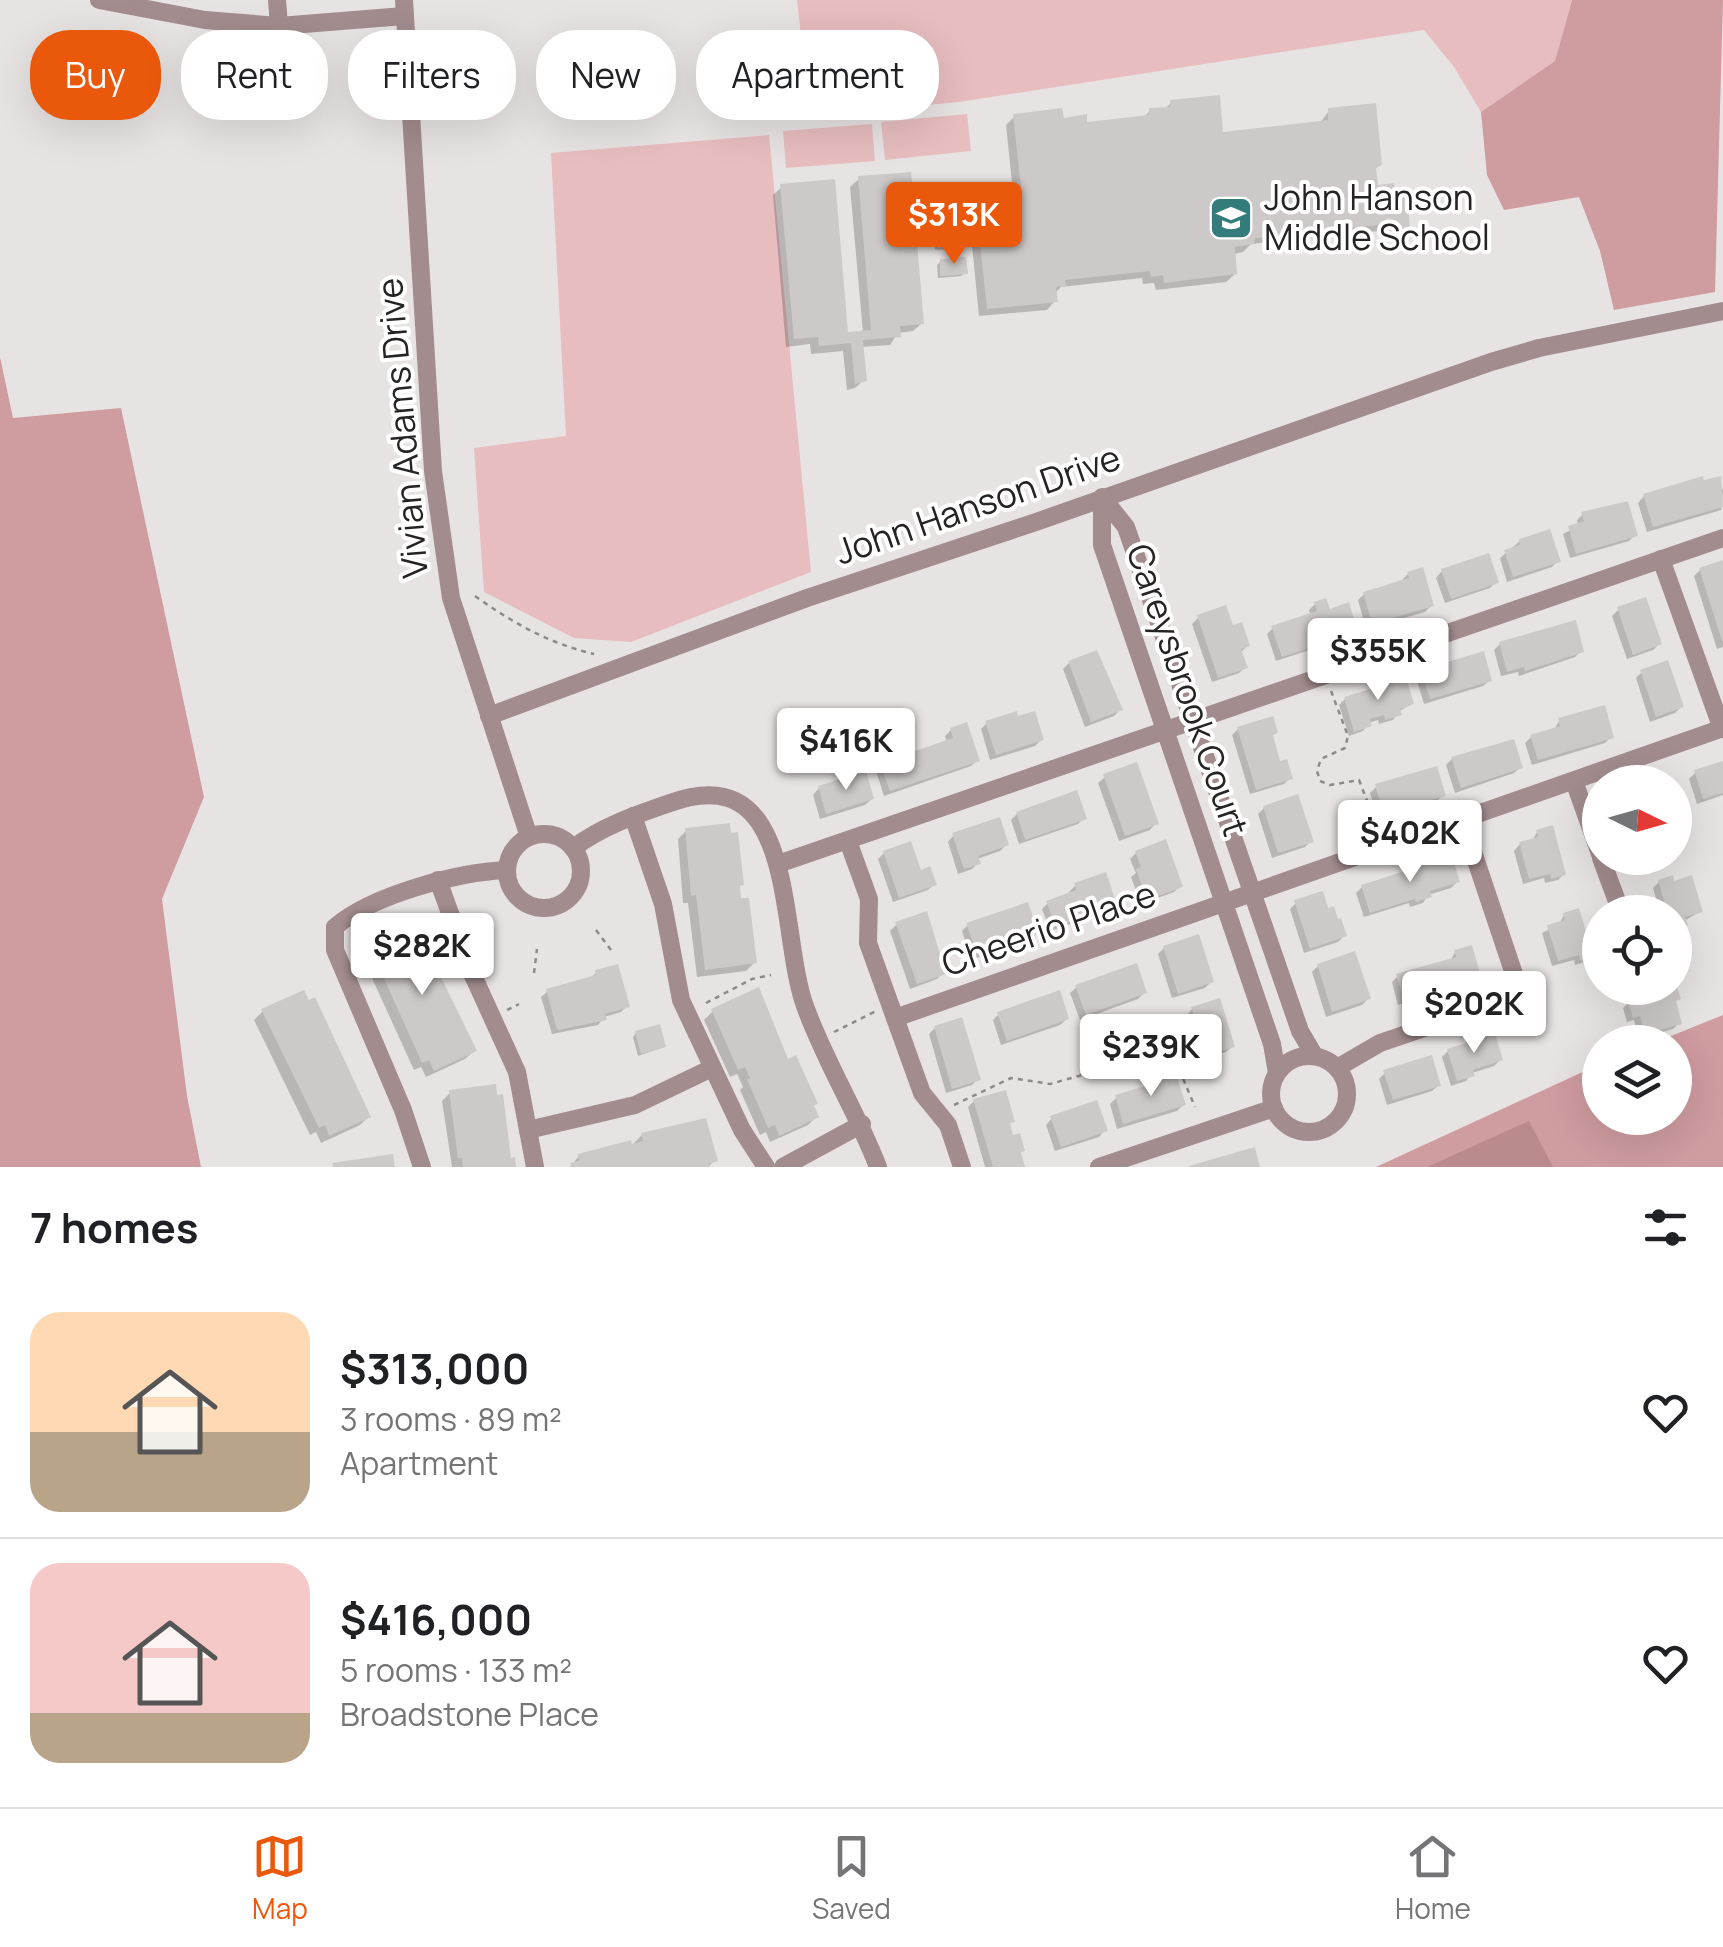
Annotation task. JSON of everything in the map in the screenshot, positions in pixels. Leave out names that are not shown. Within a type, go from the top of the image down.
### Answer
[{"type":"street","points":[[99,0],[205,20],[279,26],[384,17],[404,8]]},
{"type":"street","points":[[277,0],[279,26]]},
{"type":"street","name":"Vivian Adams Drive","points":[[404,8],[433,472],[451,598],[529,837]]},
{"type":"street","name":"John Hanson Drive","points":[[489,716],[807,598],[1491,362],[1538,348],[1723,311]]},
{"type":"street","name":"Careysbrook Court","points":[[1102,496],[1126,527],[1300,1031],[1314,1055]]},
{"type":"street","name":"Careysbrook Court","points":[[1102,496],[1102,546],[1225,902],[1278,1073]]},
{"type":"street","points":[[778,864],[1723,538]]},
{"type":"street","points":[[1661,559],[1723,729]]},
{"type":"street","name":"Cheerio Place","points":[[893,1011],[1225,902],[1723,729]]},
{"type":"street","points":[[1574,781],[1582,804]]},
{"type":"street","points":[[573,848],[597,830],[633,816],[680,799],[710,795],[739,801],[764,824],[778,864],[794,967],[805,1007],[862,1124],[878,1167]]},
{"type":"street","points":[[633,816],[663,904],[680,1000],[742,1130],[766,1167]]},
{"type":"street","points":[[1337,1068],[1380,1042],[1520,995],[1462,820]]},
{"type":"street","points":[[553,835],[573,848],[581,864],[580,882],[567,901],[557,907],[534,908],[511,889],[507,870],[513,850],[529,837],[553,835]]},
{"type":"street","points":[[848,841],[869,899],[868,943],[922,1093],[948,1125],[962,1167]]},
{"type":"street","points":[[422,1167],[403,1110],[335,950],[335,927],[349,915],[438,880],[470,872],[507,870]]},
{"type":"street","points":[[438,880],[471,972],[512,1058],[534,1167]]},
{"type":"street","points":[[1314,1055],[1337,1068],[1347,1091],[1343,1110],[1326,1128],[1313,1132],[1286,1125],[1274,1108],[1272,1085],[1278,1073],[1296,1058],[1314,1055]]},
{"type":"street","points":[[528,1130],[610,1113],[712,1068]]},
{"type":"street","points":[[1099,1167],[1274,1108]]},
{"type":"street","points":[[783,1167],[862,1124]]},
{"type":"path","points":[[384,17],[385,30]]},
{"type":"path","points":[[475,596],[532,633],[560,646],[594,654]]},
{"type":"path","points":[[1325,676],[1348,736],[1344,748],[1321,759],[1317,771],[1320,781],[1330,785],[1359,780],[1376,824]]},
{"type":"path","points":[[596,930],[611,950]]},
{"type":"path","points":[[534,972],[537,949]]},
{"type":"path","points":[[706,1003],[752,979],[771,976]]},
{"type":"path","points":[[819,1038],[893,1011]]},
{"type":"path","points":[[948,1108],[1011,1078],[1050,1084],[1100,1070],[1118,1052],[1139,1042],[1169,1045],[1195,1107]]},
{"type":"shaded area","points":[[797,0],[1572,0],[1555,61],[1481,112],[1454,67],[1424,30],[939,104],[939,30],[800,30]]},
{"type":"shaded area","points":[[1572,0],[1723,0],[1715,292],[1614,310],[1600,251],[1579,197],[1504,210],[1487,175],[1481,112],[1555,61]]},
{"type":"shaded area","points":[[967,114],[971,151],[885,160],[881,122],[939,120],[939,117]]},
{"type":"shaded area","points":[[872,124],[875,161],[786,168],[783,131]]},
{"type":"shaded area","points":[[769,135],[811,572],[631,642],[574,638],[484,592],[474,448],[566,436],[551,153]]},
{"type":"shaded area","points":[[0,357],[13,418],[121,408],[204,797],[162,899],[187,1096],[201,1167],[0,1167]]},
{"type":"shaded area","points":[[1723,1015],[1723,1167],[1376,1167],[1582,1072],[1582,1135],[1692,1135],[1692,1027]]},
{"type":"shaded area","points":[[1529,1121],[1553,1167],[1427,1167]]},
{"type":"building","points":[[1220,95],[1223,132],[1328,120],[1328,108],[1376,103],[1382,165],[1376,167],[1378,185],[1394,183],[1395,189],[1407,188],[1410,229],[1396,231],[1396,223],[1255,238],[1254,244],[1235,247],[1237,274],[1164,283],[1163,275],[1151,277],[1150,271],[1065,280],[1066,286],[1056,287],[1058,302],[987,309],[977,214],[1015,208],[1014,198],[1022,196],[1013,114],[1062,108],[1064,118],[1087,114],[1087,122],[1149,115],[1149,108],[1170,107],[1170,100]]},
{"type":"building","points":[[911,172],[924,324],[900,326],[901,337],[863,340],[867,381],[855,384],[851,343],[819,346],[818,337],[794,339],[780,184],[835,179],[848,332],[871,330],[858,176]]},
{"type":"building","points":[[962,200],[964,215],[937,219],[935,203]]},
{"type":"building","points":[[965,228],[967,245],[938,248],[936,231]]},
{"type":"building","points":[[966,257],[968,274],[940,276],[940,259]]},
{"type":"building","points":[[1703,476],[1704,480],[1721,476],[1723,507],[1653,527],[1643,494]]},
{"type":"building","points":[[1628,501],[1638,536],[1576,554],[1568,526],[1584,521],[1581,512]]},
{"type":"building","points":[[1550,529],[1561,562],[1513,577],[1504,550],[1520,545],[1519,539]]},
{"type":"building","points":[[1489,553],[1499,583],[1451,599],[1441,569]]},
{"type":"building","points":[[1723,560],[1723,641],[1722,641],[1699,568]]},
{"type":"building","points":[[1423,567],[1434,606],[1372,624],[1363,592],[1409,578],[1407,572]]},
{"type":"building","points":[[1646,597],[1662,644],[1633,655],[1617,607]]},
{"type":"building","points":[[1326,598],[1330,609],[1349,602],[1358,632],[1282,657],[1271,626],[1317,611],[1314,602]]},
{"type":"building","points":[[1226,605],[1233,625],[1242,622],[1250,646],[1241,649],[1248,668],[1218,678],[1197,615]]},
{"type":"building","points":[[1576,620],[1584,652],[1525,671],[1524,667],[1507,672],[1499,642]]},
{"type":"building","points":[[1097,650],[1123,710],[1091,722],[1068,661]]},
{"type":"building","points":[[1484,651],[1492,681],[1430,699],[1421,670]]},
{"type":"building","points":[[1668,660],[1684,707],[1656,717],[1640,670]]},
{"type":"building","points":[[1406,678],[1414,704],[1400,709],[1402,715],[1370,719],[1372,726],[1354,732],[1344,697]]},
{"type":"building","points":[[1605,705],[1614,738],[1538,760],[1530,735],[1560,726],[1558,718]]},
{"type":"building","points":[[1017,711],[1018,716],[1035,711],[1044,740],[996,755],[985,721]]},
{"type":"building","points":[[1273,716],[1280,761],[1287,759],[1293,779],[1256,790],[1237,727]]},
{"type":"building","points":[[967,722],[980,761],[890,791],[880,763],[953,738],[950,728]]},
{"type":"building","points":[[1514,739],[1523,768],[1461,788],[1451,757]]},
{"type":"building","points":[[1723,761],[1723,793],[1703,799],[1694,770]]},
{"type":"building","points":[[1137,762],[1159,824],[1125,836],[1103,774]]},
{"type":"building","points":[[1437,766],[1446,796],[1383,814],[1375,784]]},
{"type":"building","points":[[866,771],[874,799],[826,814],[818,786]]},
{"type":"building","points":[[1077,790],[1087,819],[1025,840],[1016,812]]},
{"type":"building","points":[[1298,794],[1314,842],[1278,853],[1263,806]]},
{"type":"building","points":[[1000,817],[1009,845],[978,856],[981,864],[964,869],[952,833]]},
{"type":"building","points":[[730,823],[731,833],[738,832],[744,885],[740,886],[741,898],[749,898],[757,963],[705,970],[696,895],[691,896],[685,828]]},
{"type":"building","points":[[1553,825],[1566,875],[1529,879],[1519,842],[1538,837],[1536,830]]},
{"type":"building","points":[[1166,839],[1183,887],[1147,900],[1136,869],[1141,867],[1135,851]]},
{"type":"building","points":[[911,841],[921,870],[930,866],[937,885],[899,898],[883,851]]},
{"type":"building","points":[[1452,856],[1460,882],[1430,891],[1432,897],[1370,913],[1361,885]]},
{"type":"building","points":[[1106,872],[1117,905],[1056,927],[1046,901],[1076,890],[1074,883]]},
{"type":"building","points":[[1673,875],[1674,881],[1692,875],[1703,912],[1692,915],[1692,895],[1662,895],[1658,880]]},
{"type":"building","points":[[1323,891],[1328,908],[1334,906],[1347,936],[1310,949],[1294,900]]},
{"type":"building","points":[[1028,902],[1039,934],[977,955],[966,923]]},
{"type":"building","points":[[1579,908],[1582,961],[1579,955],[1558,961],[1547,925],[1565,920],[1563,913]]},
{"type":"building","points":[[927,911],[946,974],[917,984],[895,922]]},
{"type":"building","points":[[408,925],[413,935],[419,932],[477,1051],[434,1071],[429,1060],[422,1063],[368,943]]},
{"type":"building","points":[[1199,934],[1214,982],[1178,994],[1163,946]]},
{"type":"building","points":[[1472,945],[1481,977],[1404,1001],[1396,974],[1456,957],[1454,950]]},
{"type":"building","points":[[1355,951],[1371,999],[1332,1012],[1317,964]]},
{"type":"building","points":[[1137,963],[1147,993],[1086,1015],[1075,985]]},
{"type":"building","points":[[618,964],[630,1007],[605,1014],[607,1020],[557,1030],[546,989],[596,975],[595,970]]},
{"type":"building","points":[[759,987],[788,1059],[796,1055],[818,1104],[814,1105],[819,1117],[779,1136],[775,1125],[768,1128],[745,1067],[738,1070],[711,1009]]},
{"type":"building","points":[[304,990],[309,1000],[315,997],[371,1117],[329,1136],[325,1125],[319,1128],[261,1009]]},
{"type":"building","points":[[1060,990],[1069,1019],[1007,1041],[997,1012]]},
{"type":"building","points":[[1220,998],[1235,1047],[1200,1058],[1194,1040],[1201,1038],[1191,1007]]},
{"type":"building","points":[[1629,1005],[1677,1005],[1682,1024],[1642,1025],[1640,1016],[1633,1018]]},
{"type":"building","points":[[962,1017],[981,1080],[952,1089],[934,1026]]},
{"type":"building","points":[[660,1024],[666,1047],[641,1054],[635,1031]]},
{"type":"building","points":[[1495,1034],[1503,1060],[1473,1070],[1475,1076],[1457,1081],[1447,1049]]},
{"type":"building","points":[[1432,1055],[1441,1086],[1393,1100],[1383,1070]]},
{"type":"building","points":[[1175,1071],[1186,1105],[1123,1124],[1115,1095],[1159,1082],[1157,1077]]},
{"type":"building","points":[[496,1084],[497,1095],[503,1094],[511,1158],[515,1157],[516,1167],[463,1167],[462,1158],[458,1158],[449,1090]]},
{"type":"building","points":[[1006,1090],[1015,1122],[1010,1123],[1013,1135],[1020,1133],[1025,1167],[993,1167],[973,1099]]},
{"type":"building","points":[[1097,1100],[1108,1131],[1061,1147],[1050,1116]]},
{"type":"building","points":[[706,1118],[718,1161],[708,1164],[709,1167],[571,1167],[570,1163],[579,1161],[578,1154],[631,1140],[632,1144],[643,1141],[641,1133]]},
{"type":"building","points":[[1255,1147],[1260,1167],[1189,1167],[1189,1166]]},
{"type":"building","points":[[393,1154],[395,1167],[333,1167],[332,1163]]},
{"type":"place","name":"John Hanson Middle School","points":[[1231,218]]}]
